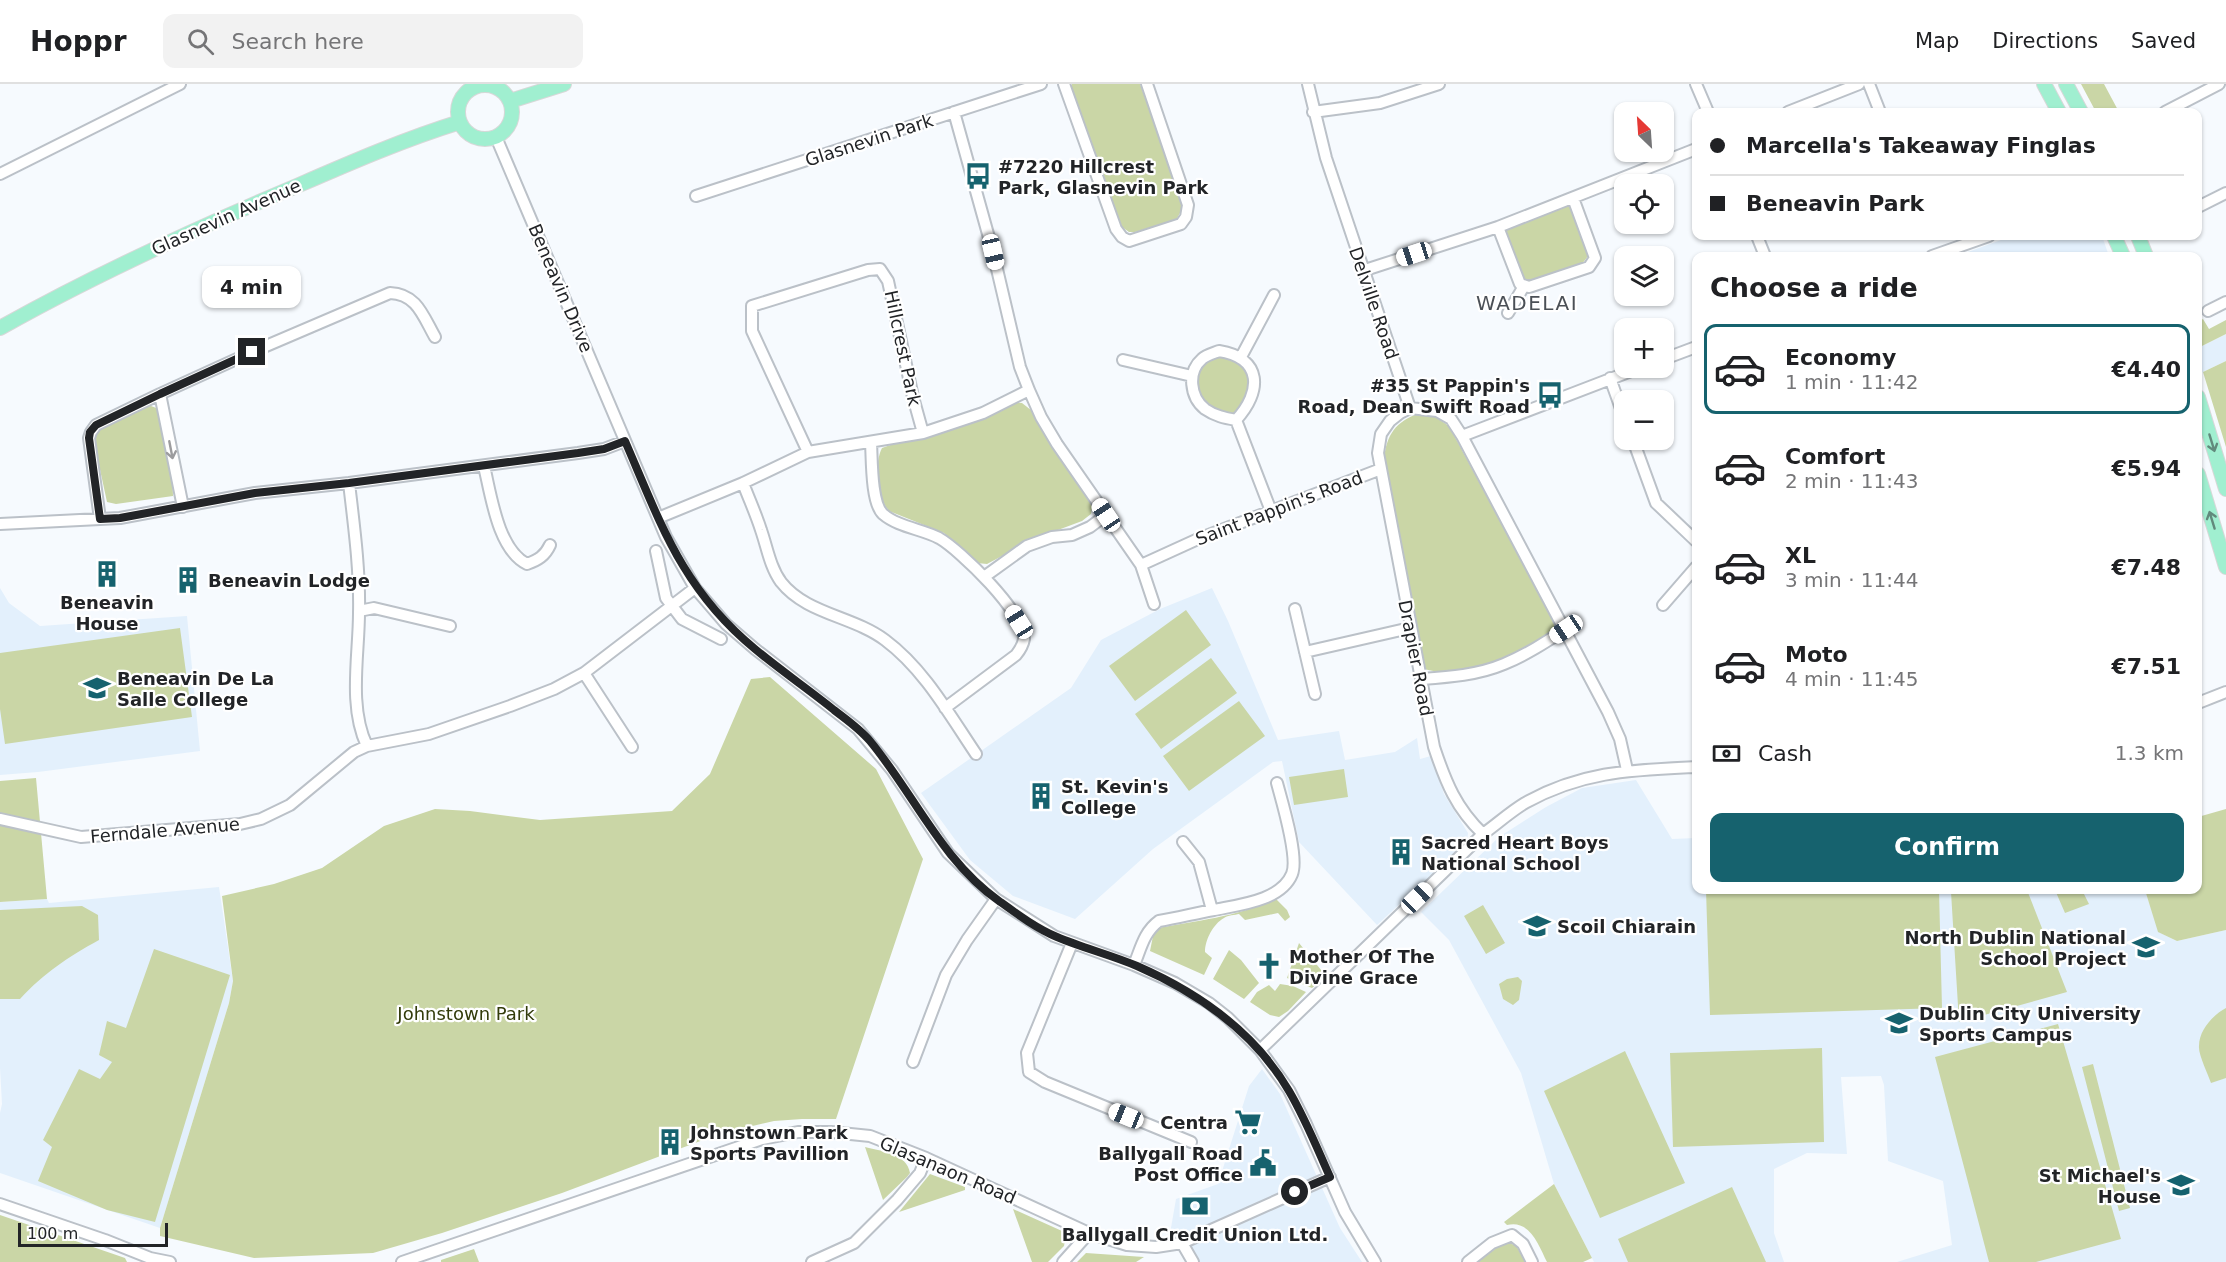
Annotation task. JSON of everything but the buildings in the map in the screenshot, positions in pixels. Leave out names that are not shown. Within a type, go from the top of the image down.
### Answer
[{"type":"main road","points":[[510,101],[564,84]]},
{"type":"main road","points":[[2066,84],[2079,108]]},
{"type":"main road","points":[[473,86],[499,88],[510,101],[512,109],[508,126],[496,136],[488,139],[471,135],[460,122],[458,106],[461,98],[473,86]]},
{"type":"main road","points":[[2047,86],[2057,108]]},
{"type":"main road","name":"Glasnevin Avenue","points":[[0,328],[130,261],[257,202],[376,152],[460,122]]},
{"type":"main road","points":[[2202,410],[2226,489]]},
{"type":"main road","points":[[2202,487],[2226,567]]},
{"type":"street","points":[[0,174],[180,84]]},
{"type":"street","name":"Glasnevin Park","points":[[696,196],[1041,84]]},
{"type":"street","points":[[1064,84],[1116,229],[1122,237],[1129,241],[1180,224],[1186,217],[1188,205],[1147,84]]},
{"type":"street","name":"Delville Road","points":[[1308,84],[1313,112],[1362,271],[1410,408]]},
{"type":"street","points":[[1313,112],[1380,103],[1439,84]]},
{"type":"street","points":[[1696,84],[1706,108]]},
{"type":"street","points":[[1798,108],[1859,84]]},
{"type":"street","points":[[1869,84],[1878,108]]},
{"type":"street","points":[[2173,108],[2219,84]]},
{"type":"street","points":[[954,112],[993,252],[1020,367],[1029,390],[1057,444],[1141,565],[1154,604]]},
{"type":"street","name":"Beneavin Drive","points":[[496,136],[666,537],[696,588],[726,624],[754,649],[858,729],[892,770],[948,853],[996,899],[1031,923],[1072,943],[1134,965],[1175,983],[1228,1018],[1260,1050],[1289,1090],[1345,1212],[1376,1262]]},
{"type":"street","points":[[1362,271],[1498,227],[1692,151]]},
{"type":"street","points":[[2202,205],[2226,193]]},
{"type":"street","points":[[1498,227],[1520,284],[1524,286],[1529,287],[1589,267],[1595,258],[1573,198]]},
{"type":"street","points":[[1946,252],[1978,240]]},
{"type":"street","name":"Hillcrest Park","points":[[808,452],[752,331],[752,306],[868,270],[880,269],[888,281],[923,433]]},
{"type":"street","points":[[1508,313],[1524,286]]},
{"type":"street","points":[[100,519],[89,438],[90,432],[96,425],[160,394],[390,293],[399,293],[409,297],[435,338]]},
{"type":"street","points":[[1241,357],[1274,295]]},
{"type":"street","points":[[2208,311],[2226,302]]},
{"type":"street","points":[[1674,355],[1692,348]]},
{"type":"street","points":[[1219,351],[1241,357],[1252,370],[1253,396],[1248,408],[1236,420],[1214,415],[1198,401],[1192,376],[1195,367],[1204,357],[1219,351]]},
{"type":"street","points":[[1123,360],[1192,376]]},
{"type":"street","points":[[1462,436],[1614,377]]},
{"type":"street","points":[[1610,378],[1614,390]]},
{"type":"street","points":[[658,518],[743,483],[808,452],[923,433],[982,413],[1029,390]]},
{"type":"street","points":[[160,394],[183,507]]},
{"type":"street","points":[[1410,408],[1437,411],[1451,419],[1462,436],[1566,629],[1620,739],[1627,770]]},
{"type":"street","name":"Saint Pappin's Road","points":[[1141,565],[1198,539],[1381,469],[1378,453],[1381,434],[1390,420],[1410,408]]},
{"type":"street","points":[[1236,420],[1271,511]]},
{"type":"street","points":[[0,524],[120,518],[255,493],[484,466],[604,449],[625,441]]},
{"type":"street","points":[[871,442],[877,503],[882,514],[896,522],[941,539],[984,577],[1009,606],[1019,622],[1024,637],[1016,655],[945,708]]},
{"type":"street","points":[[1637,450],[1656,503],[1692,537]]},
{"type":"street","points":[[484,466],[508,547],[519,560],[527,564],[542,557],[550,545]]},
{"type":"street","name":"Drapier Road","points":[[1381,469],[1434,747],[1448,789],[1467,818],[1484,834]]},
{"type":"street","points":[[349,483],[356,542],[359,611],[357,690],[359,724],[367,746]]},
{"type":"street","points":[[743,483],[772,564],[781,581],[796,597],[861,626],[884,639],[909,662],[935,693],[976,754]]},
{"type":"street","points":[[984,577],[1027,546],[1052,537],[1072,535],[1090,527],[1106,515]]},
{"type":"street","points":[[656,551],[666,598],[682,619],[721,639]]},
{"type":"street","points":[[1663,605],[1692,572]]},
{"type":"street","name":"Ferndale Avenue","points":[[0,819],[81,837],[240,824],[261,819],[290,805],[354,752],[367,746],[429,734],[521,702],[584,674],[696,588]]},
{"type":"street","points":[[359,611],[374,608],[450,626]]},
{"type":"street","points":[[1295,609],[1316,694]]},
{"type":"street","points":[[1305,652],[1410,628]]},
{"type":"street","points":[[1421,679],[1469,674],[1504,664],[1566,629]]},
{"type":"street","points":[[584,674],[632,747]]},
{"type":"street","points":[[2202,702],[2226,692]]},
{"type":"street","points":[[1260,1050],[1484,834],[1523,804],[1560,786],[1585,778],[1627,770],[1692,767]]},
{"type":"street","points":[[1134,965],[1145,935],[1159,921],[1246,904],[1265,898],[1280,888],[1292,874],[1292,841],[1276,783]]},
{"type":"street","points":[[1183,842],[1199,862],[1212,910]]},
{"type":"street","points":[[913,1062],[946,975],[996,899]]},
{"type":"street","points":[[1072,943],[1027,1053],[1029,1072],[1045,1082],[1191,1142]]},
{"type":"street","name":"Glasanaon Road","points":[[402,1262],[416,1260],[648,1176],[762,1139],[798,1132],[870,1136],[926,1158],[1089,1233],[1126,1245],[1156,1247],[1182,1243],[1330,1177]]},
{"type":"street","points":[[812,1262],[854,1243],[920,1173],[926,1158]]},
{"type":"street","points":[[0,1204],[105,1240],[149,1260],[170,1262]]},
{"type":"street","points":[[1063,1262],[1089,1233]]},
{"type":"street","points":[[1468,1262],[1492,1243],[1512,1235],[1523,1244],[1532,1262]]},
{"type":"street","points":[[1182,1243],[1193,1262]]},
{"type":"shaded area","points":[[2001,240],[2103,240],[2108,252],[1968,252]]},
{"type":"shaded area","points":[[2226,334],[2226,361],[2202,373],[2202,346]]},
{"type":"shaded area","name":"Beneavin De La Salle College","points":[[0,588],[9,603],[40,626],[187,616],[200,751],[0,775]]},
{"type":"shaded area","points":[[1212,588],[1278,740],[1339,731],[1345,760],[1395,752],[1417,738],[1420,759],[1431,756],[1444,794],[1468,833],[1467,842],[1377,925],[1299,842],[1282,761],[1273,762],[1153,849],[1075,919],[1013,896],[970,860],[921,793],[1071,688],[1101,640],[1160,609]]},
{"type":"shaded area","name":"Dublin City University Sports Campus","points":[[1636,780],[1672,839],[1692,838],[1692,894],[2146,894],[2159,932],[2177,941],[2226,930],[2226,1262],[1897,1262],[1952,1245],[1943,1181],[1888,1161],[1884,1085],[1881,1076],[1841,1077],[1847,1154],[1807,1153],[1774,1169],[1774,1233],[1784,1262],[1594,1262],[1554,1184],[1521,1073],[1449,940],[1421,912],[1499,837],[1546,807],[1582,788]]},
{"type":"shaded area","points":[[219,887],[233,981],[229,1003],[160,1228],[0,1173],[2,1104],[0,902],[47,899],[49,903]]},
{"type":"shaded area","points":[[1262,1069],[1280,1094],[1340,1228],[1362,1262],[1193,1262],[1182,1243],[1168,1245],[1176,1199],[1218,1184],[1249,1086]]},
{"type":"green space","points":[[1072,84],[1140,84],[1184,206],[1176,220],[1135,232],[1129,232],[1122,227],[1071,89]]},
{"type":"green space","points":[[2081,84],[2104,84],[2117,108],[2094,108]]},
{"type":"green space","points":[[1570,202],[1588,256],[1582,264],[1531,283],[1523,280],[1505,228]]},
{"type":"green space","points":[[2202,320],[2209,329],[2226,320],[2226,334],[2202,346]]},
{"type":"green space","points":[[1220,355],[1229,356],[1249,372],[1245,402],[1233,415],[1212,409],[1198,396],[1196,377],[1204,362]]},
{"type":"green space","points":[[2226,361],[2226,447],[2203,372]]},
{"type":"green space","points":[[1011,402],[1022,403],[1036,414],[1052,447],[1093,503],[1091,514],[1082,521],[1034,539],[987,564],[977,563],[944,533],[889,511],[879,489],[878,462],[882,448]]},
{"type":"green space","points":[[151,406],[159,409],[172,470],[173,496],[116,504],[107,502],[93,437],[104,426],[119,417]]},
{"type":"green space","points":[[1415,415],[1434,416],[1449,426],[1557,627],[1537,644],[1516,656],[1489,665],[1459,671],[1433,671],[1423,668],[1384,462],[1386,446],[1392,433],[1407,418]]},
{"type":"green space","points":[[1186,610],[1211,645],[1135,701],[1109,666]]},
{"type":"green space","points":[[180,628],[192,717],[5,744],[0,709],[0,653]]},
{"type":"green space","points":[[1211,658],[1237,693],[1161,749],[1135,714]]},
{"type":"green space","name":"Johnstown Park","points":[[770,677],[876,769],[923,859],[836,1119],[774,1121],[719,1134],[562,1193],[442,1233],[373,1253],[254,1258],[160,1236],[160,1228],[229,1003],[233,981],[222,896],[274,884],[322,868],[384,826],[435,809],[540,820],[672,811],[710,774],[751,679]]},
{"type":"green space","points":[[1239,701],[1265,736],[1189,791],[1163,756]]},
{"type":"green space","points":[[1344,769],[1348,797],[1294,805],[1289,777]]},
{"type":"green space","points":[[36,778],[47,899],[0,902],[0,781]]},
{"type":"green space","points":[[2226,809],[2226,930],[2177,941],[2158,932],[2146,894],[2202,894],[2202,816]]},
{"type":"green space","points":[[1706,894],[1939,894],[1942,1008],[1710,1015]]},
{"type":"green space","points":[[1951,894],[2029,894],[2067,992],[1959,1022]]},
{"type":"green space","points":[[2057,894],[2084,894],[2089,904],[2065,913]]},
{"type":"green space","points":[[1276,899],[1287,910],[1290,917],[1285,921],[1278,913],[1245,920],[1239,914],[1226,917],[1216,924],[1206,942],[1205,952],[1212,958],[1204,975],[1150,951],[1153,936],[1158,928],[1233,914]]},
{"type":"green space","points":[[1483,905],[1505,943],[1486,954],[1464,916]]},
{"type":"green space","points":[[82,906],[98,915],[99,940],[57,966],[20,999],[0,999],[0,910]]},
{"type":"green space","points":[[1299,943],[1326,976],[1312,988],[1287,978]]},
{"type":"green space","points":[[154,949],[230,975],[155,1222],[107,1210],[38,1181],[52,1147],[43,1140],[79,1069],[100,1079],[112,1062],[99,1055],[107,1021],[126,1028]]},
{"type":"green space","points":[[1229,950],[1241,960],[1259,983],[1244,999],[1213,979]]},
{"type":"green space","points":[[1518,977],[1522,981],[1519,1000],[1513,1005],[1503,999],[1499,984],[1507,979]]},
{"type":"green space","points":[[1280,984],[1293,986],[1306,992],[1279,1017],[1270,1015],[1250,1002],[1257,992],[1269,985],[1275,991]]},
{"type":"green space","points":[[2226,1008],[2226,1078],[2211,1083],[2200,1054],[2201,1034],[2216,1015]]},
{"type":"green space","points":[[2058,1024],[2121,1239],[2036,1262],[1989,1262],[1935,1057]]},
{"type":"green space","points":[[1822,1048],[1824,1142],[1673,1147],[1670,1053]]},
{"type":"green space","points":[[1625,1051],[1685,1183],[1600,1218],[1544,1091]]},
{"type":"green space","points":[[2093,1064],[2130,1208],[2119,1211],[2082,1067]]},
{"type":"green space","points":[[865,1147],[892,1154],[908,1166],[910,1173],[883,1200]]},
{"type":"green space","points":[[930,1174],[965,1187],[965,1190],[899,1212]]},
{"type":"green space","points":[[1554,1184],[1592,1258],[1583,1262],[1547,1262],[1528,1230],[1515,1224],[1507,1225],[1504,1222]]},
{"type":"green space","points":[[1732,1187],[1766,1262],[1628,1262],[1618,1239]]},
{"type":"green space","points":[[1013,1209],[1062,1231],[1066,1235],[1064,1246],[1048,1262],[1032,1262]]},
{"type":"green space","points":[[0,1215],[125,1258],[127,1262],[0,1262]]},
{"type":"green space","points":[[1507,1243],[1516,1245],[1525,1262],[1478,1262],[1499,1246]]},
{"type":"green space","points":[[474,1249],[479,1262],[441,1262],[441,1260]]},
{"type":"green space","points":[[1086,1253],[1144,1257],[1136,1262],[1077,1262]]},
{"type":"place","name":"#7220 Hillcrest Park, Glasnevin Park","points":[[978,176]]},
{"type":"place","name":"#35 St Pappin's Road, Dean Swift Road","points":[[1550,395]]},
{"type":"place","name":"Beneavin House","points":[[107,574]]},
{"type":"place","name":"Beneavin Lodge","points":[[188,580]]},
{"type":"place","name":"Beneavin De La Salle College","points":[[97,688]]},
{"type":"place","name":"St. Kevin's College","points":[[1041,796]]},
{"type":"place","name":"Sacred Heart Boys National School","points":[[1401,852]]},
{"type":"place","name":"Scoil Chiarain","points":[[1537,926]]},
{"type":"place","name":"North Dublin National School Project","points":[[2146,947]]},
{"type":"place","name":"Mother Of The Divine Grace","points":[[1269,966]]},
{"type":"place","name":"Dublin City University Sports Campus","points":[[1899,1023]]},
{"type":"place","name":"Centra","points":[[1248,1122]]},
{"type":"place","name":"Johnstown Park Sports Pavillion","points":[[670,1142]]},
{"type":"place","name":"Ballygall Road Post Office","points":[[1263,1163]]},
{"type":"place","name":"St Michael's House","points":[[2181,1185]]},
{"type":"place","name":"Ballygall Credit Union Ltd.","points":[[1195,1206]]},
{"type":"district","name":"WADELAI","points":[[1527,303]]},
{"type":"route","points":[[252,352],[96,425],[90,432],[89,438],[100,519],[120,518],[255,493],[578,453],[604,449],[625,441],[666,537],[696,588],[726,624],[754,649],[858,729],[869,740],[948,853],[980,885],[996,899],[1054,936],[1134,965],[1175,983],[1228,1018],[1260,1050],[1289,1090],[1330,1177],[1295,1192]]}]
